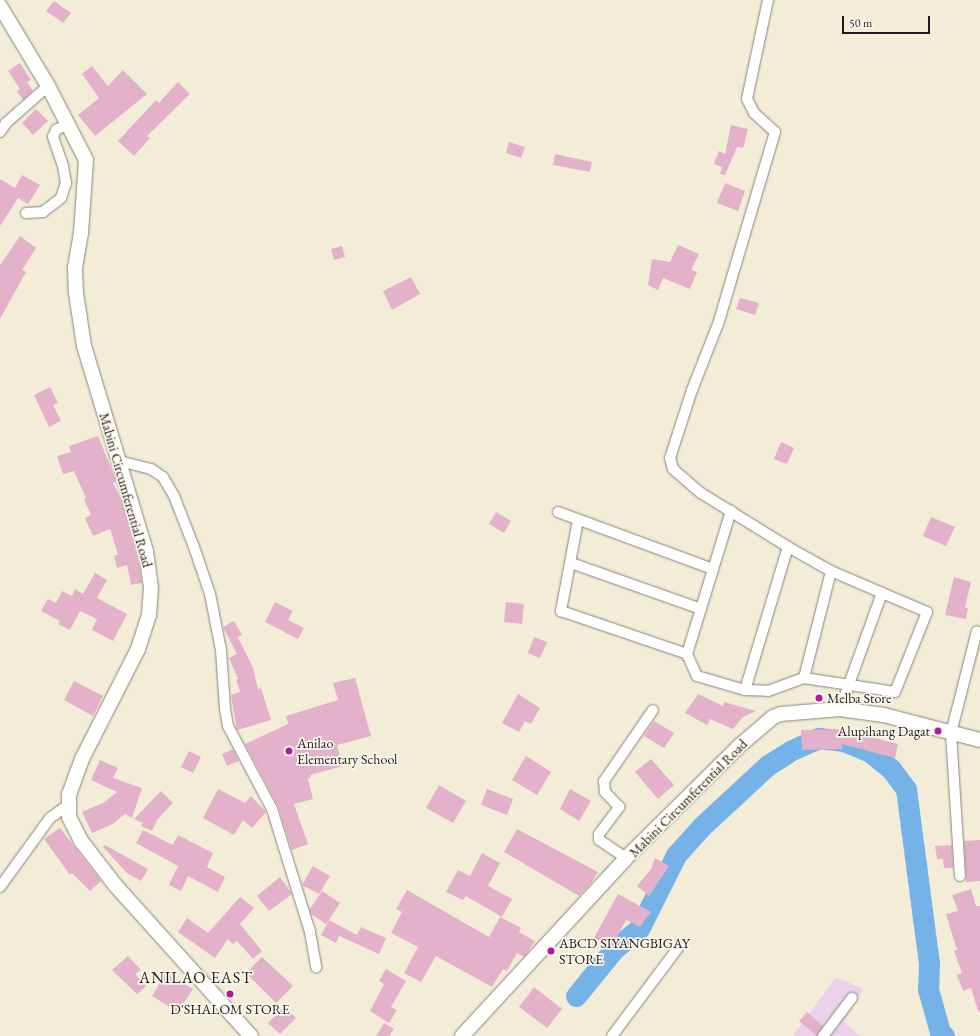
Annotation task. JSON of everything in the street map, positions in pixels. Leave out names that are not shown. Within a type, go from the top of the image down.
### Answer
[{"type":"main road","name":"Mabini Circumferential Road","points":[[0,6],[48,86],[86,160],[81,233],[75,268],[77,300],[84,346],[146,552],[151,587],[149,614],[138,649],[82,759],[69,794],[69,817],[82,842],[115,885],[251,1036]]},
{"type":"main road","name":"Mabini Circumferential Road","points":[[462,1036],[626,858],[738,747],[773,717],[781,714],[840,710],[884,715],[980,740]]},
{"type":"street","points":[[731,511],[687,654],[697,676],[745,690],[768,691],[804,678],[848,686],[895,692],[927,612],[831,570],[788,547],[731,511],[701,493],[673,469],[670,458],[692,390],[718,324],[775,132],[754,113],[747,99],[768,0]]},
{"type":"street","points":[[0,132],[6,123],[48,86]]},
{"type":"street","points":[[26,213],[43,212],[61,198],[66,183],[63,166],[53,137],[56,130],[68,124]]},
{"type":"street","points":[[119,461],[151,469],[163,477],[174,496],[194,547],[210,594],[221,650],[225,709],[228,726],[272,809],[310,932],[316,967]]},
{"type":"street","points":[[558,512],[713,569]]},
{"type":"street","points":[[578,520],[561,611],[687,654]]},
{"type":"street","points":[[745,690],[788,547]]},
{"type":"street","points":[[571,563],[701,609]]},
{"type":"street","points":[[804,678],[831,570]]},
{"type":"street","points":[[840,710],[882,593]]},
{"type":"street","points":[[960,876],[951,733],[977,631]]},
{"type":"street","points":[[626,858],[599,840],[600,834],[619,807],[605,792],[604,780],[653,710]]},
{"type":"street","points":[[0,887],[50,818],[69,804]]},
{"type":"street","points":[[612,1036],[680,945]]},
{"type":"street","points":[[823,1036],[852,998]]},
{"type":"shaded area","points":[[836,977],[863,989],[844,1022],[860,1036],[793,1036]]},
{"type":"building","points":[[54,1],[71,13],[63,23],[46,11]]},
{"type":"building","points":[[20,63],[31,80],[27,82],[33,91],[23,100],[17,91],[20,89],[8,71]]},
{"type":"building","points":[[92,66],[108,86],[123,70],[147,94],[95,136],[78,115],[99,98],[82,74]]},
{"type":"building","points":[[178,82],[190,94],[147,136],[150,138],[134,156],[118,141],[156,100],[159,103]]},
{"type":"building","points":[[36,109],[48,121],[33,135],[22,123]]},
{"type":"building","points":[[731,125],[748,129],[743,148],[737,147],[725,175],[720,174],[722,167],[714,164],[719,151],[725,154]]},
{"type":"building","points":[[509,142],[525,147],[521,158],[506,153]]},
{"type":"building","points":[[555,154],[592,162],[590,172],[553,165]]},
{"type":"building","points":[[22,175],[40,185],[28,204],[18,198],[0,226],[0,179],[15,188]]},
{"type":"building","points":[[725,183],[745,191],[738,211],[717,203]]},
{"type":"building","points":[[20,236],[36,248],[22,270],[26,272],[0,319],[0,265]]},
{"type":"building","points":[[678,245],[699,254],[691,270],[697,272],[690,289],[663,278],[658,290],[648,285],[652,259],[670,262]]},
{"type":"building","points":[[342,246],[345,257],[334,260],[331,249]]},
{"type":"building","points":[[411,277],[420,294],[392,310],[383,291]]},
{"type":"building","points":[[740,298],[759,303],[755,315],[736,309]]},
{"type":"building","points":[[50,387],[58,403],[53,405],[61,421],[49,427],[34,395]]},
{"type":"building","points":[[98,436],[116,481],[113,483],[122,501],[136,547],[142,583],[131,585],[127,565],[117,568],[114,556],[118,554],[110,529],[93,536],[85,518],[91,515],[84,499],[86,498],[74,471],[63,474],[57,456],[71,452],[69,446]]},
{"type":"building","points":[[781,442],[794,448],[787,464],[774,459]]},
{"type":"building","points":[[496,512],[511,521],[504,533],[489,524]]},
{"type":"building","points":[[931,517],[955,527],[946,546],[923,536]]},
{"type":"building","points":[[95,573],[107,580],[97,598],[127,614],[113,641],[92,630],[97,619],[80,611],[70,630],[58,624],[60,621],[41,611],[48,599],[56,603],[62,591],[72,596],[75,589],[83,594]]},
{"type":"building","points":[[954,577],[971,582],[965,608],[968,608],[966,619],[945,615]]},
{"type":"building","points":[[275,602],[293,611],[288,620],[304,628],[298,639],[265,622]]},
{"type":"building","points":[[506,602],[524,604],[522,624],[504,622]]},
{"type":"building","points":[[234,621],[242,635],[238,637],[253,668],[258,689],[261,688],[271,720],[237,730],[231,695],[240,692],[236,679],[238,679],[229,658],[237,654],[223,627]]},
{"type":"building","points":[[534,637],[547,642],[540,658],[528,653]]},
{"type":"building","points":[[355,678],[371,736],[337,745],[343,766],[310,775],[311,777],[308,779],[313,799],[294,804],[308,844],[292,850],[278,806],[245,744],[288,724],[286,716],[338,700],[333,683]]},
{"type":"building","points":[[74,681],[103,696],[93,716],[64,700]]},
{"type":"building","points":[[518,694],[540,708],[531,724],[525,721],[519,732],[502,723]]},
{"type":"building","points":[[698,694],[723,706],[724,702],[756,711],[743,717],[733,729],[710,719],[707,725],[685,713]]},
{"type":"building","points":[[654,721],[674,733],[664,748],[644,736]]},
{"type":"building","points":[[840,729],[898,744],[895,758],[842,744],[842,749],[802,750],[801,730]]},
{"type":"building","points":[[233,749],[239,761],[227,766],[222,754]]},
{"type":"building","points":[[189,751],[201,757],[193,773],[181,767]]},
{"type":"building","points":[[526,756],[551,772],[537,795],[512,780]]},
{"type":"building","points":[[651,759],[674,785],[658,799],[635,772]]},
{"type":"building","points":[[100,760],[118,768],[113,778],[142,788],[132,818],[125,814],[111,825],[92,833],[82,812],[103,803],[117,792],[91,780]]},
{"type":"building","points":[[439,785],[466,801],[453,823],[426,808]]},
{"type":"building","points":[[218,789],[245,803],[251,796],[266,812],[252,828],[243,820],[234,835],[203,818]]},
{"type":"building","points":[[487,789],[513,799],[507,815],[481,805]]},
{"type":"building","points":[[570,789],[591,801],[579,821],[560,809]]},
{"type":"building","points":[[161,791],[173,803],[157,820],[152,831],[141,826],[143,823],[134,819]]},
{"type":"building","points":[[60,828],[101,881],[90,891],[72,873],[70,875],[44,839]]},
{"type":"building","points":[[517,829],[598,872],[591,883],[579,896],[504,852]]},
{"type":"building","points":[[143,830],[173,845],[178,835],[213,853],[207,867],[225,877],[218,892],[188,876],[181,891],[169,885],[178,866],[136,843]]},
{"type":"building","points":[[980,840],[980,881],[966,882],[964,841]]},
{"type":"building","points":[[105,845],[148,869],[141,881],[127,873],[103,847]]},
{"type":"building","points":[[952,845],[953,868],[944,868],[943,859],[937,859],[935,846]]},
{"type":"building","points":[[482,853],[500,863],[488,886],[512,899],[502,917],[466,896],[463,900],[446,892],[458,870],[470,876]]},
{"type":"building","points":[[655,858],[669,866],[649,896],[637,886],[651,869]]},
{"type":"building","points":[[313,866],[330,876],[319,894],[302,885]]},
{"type":"building","points":[[280,877],[292,894],[269,911],[257,896]]},
{"type":"building","points":[[971,889],[976,906],[980,906],[980,1011],[978,1011],[971,988],[963,991],[957,975],[962,973],[954,951],[957,950],[946,914],[958,911],[952,895]]},
{"type":"building","points":[[407,890],[489,937],[500,917],[521,928],[519,932],[535,941],[524,957],[517,953],[507,971],[503,969],[492,987],[436,956],[421,982],[404,973],[418,947],[391,933],[402,912],[396,909]]},
{"type":"building","points":[[322,891],[340,903],[326,924],[311,914],[310,909]]},
{"type":"building","points":[[618,894],[651,912],[640,927],[626,920],[612,947],[594,938]]},
{"type":"building","points":[[240,897],[254,908],[240,924],[262,951],[253,959],[237,941],[233,944],[228,939],[215,958],[178,932],[187,918],[208,933]]},
{"type":"building","points":[[329,920],[357,935],[361,927],[386,938],[379,954],[339,936],[336,943],[321,935]]},
{"type":"building","points":[[128,956],[141,970],[135,974],[146,986],[137,994],[112,970]]},
{"type":"building","points":[[262,957],[293,986],[276,1003],[246,973]]},
{"type":"building","points":[[386,969],[406,981],[391,1007],[397,1010],[389,1023],[370,1011],[384,984],[379,981]]},
{"type":"building","points":[[166,973],[193,989],[178,1012],[152,996]]},
{"type":"building","points":[[534,987],[562,1009],[547,1028],[519,1007]]},
{"type":"building","points":[[284,1007],[296,1018],[280,1034],[268,1023]]},
{"type":"building","points":[[807,1012],[823,1026],[817,1036],[799,1021]]},
{"type":"building","points":[[384,1023],[394,1029],[389,1036],[376,1036]]},
{"type":"waterway","points":[[576,996],[614,949],[639,929],[676,855],[701,827],[768,765],[792,750],[819,738],[844,741],[870,752],[891,769],[906,789],[929,963],[928,989],[940,1032],[944,1036]]},
{"type":"place","name":"Melba Store","points":[[819,698]]},
{"type":"place","name":"Alupihang Dagat","points":[[938,731]]},
{"type":"place","name":"Anilao Elementary School","points":[[289,751]]},
{"type":"place","name":"ABCD SIYANGBIGAY STORE","points":[[551,951]]},
{"type":"place","name":"D'SHALOM STORE","points":[[230,994]]},
{"type":"district","name":"ANILAO EAST","points":[[196,978]]}]
